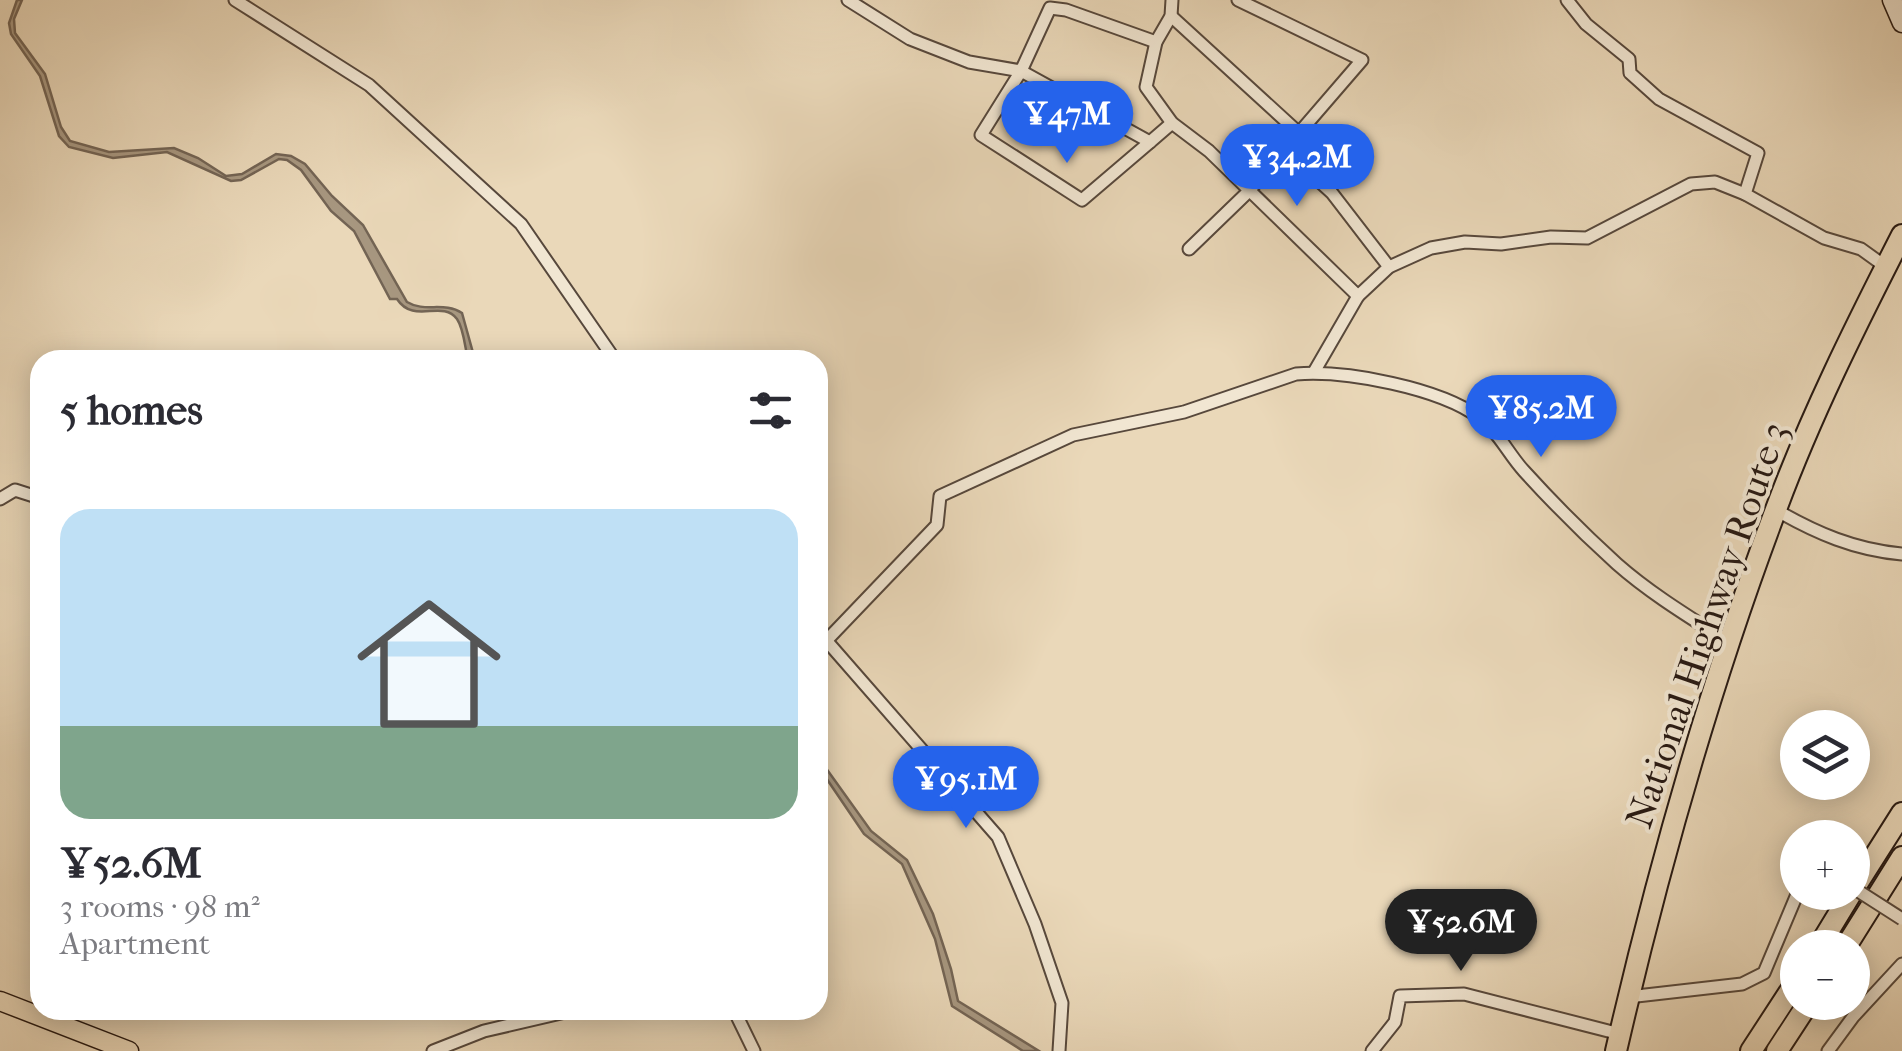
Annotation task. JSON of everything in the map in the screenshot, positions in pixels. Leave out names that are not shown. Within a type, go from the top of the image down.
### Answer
[{"type":"highway","name":"National Highway Route 3","points":[[1618,1042],[1646,919],[1730,643],[1776,510],[1902,235]]},
{"type":"highway","points":[[1870,863],[1902,813]]},
{"type":"highway","points":[[1856,930],[1902,858]]},
{"type":"highway","points":[[1751,1051],[1780,1007]]},
{"type":"highway","points":[[1777,1051],[1798,1020]]},
{"type":"main road","points":[[0,1001],[30,1013]]},
{"type":"main road","points":[[49,1020],[129,1051]]},
{"type":"street","points":[[235,0],[370,85],[521,224],[608,350]]},
{"type":"street","points":[[848,0],[910,38],[969,62],[1021,71],[1150,142]]},
{"type":"street","points":[[1172,0],[1171,16],[1156,42],[1146,87],[1172,123],[1209,151],[1358,296]]},
{"type":"street","points":[[1189,249],[1286,151],[1362,60],[1238,0]]},
{"type":"street","points":[[1567,0],[1586,24],[1629,60],[1630,73],[1658,100],[1758,153],[1745,194]]},
{"type":"street","points":[[1892,0],[1902,24]]},
{"type":"street","points":[[1156,42],[1050,8],[1021,71],[981,136],[1082,200],[1172,123]]},
{"type":"street","points":[[1171,16],[1300,134]]},
{"type":"street","points":[[1286,151],[1332,192],[1390,267]]},
{"type":"street","points":[[1314,372],[1358,296],[1390,267],[1431,248],[1465,242],[1500,244],[1550,236],[1588,238],[1691,184],[1714,182],[1745,194],[1824,238],[1862,249],[1886,267]]},
{"type":"street","points":[[828,630],[937,525],[940,496],[1073,435],[1184,412],[1296,374],[1314,372],[1416,388],[1445,398],[1483,420],[1524,471],[1618,565],[1730,643]]},
{"type":"street","points":[[0,499],[15,490],[30,495]]},
{"type":"street","points":[[1776,510],[1811,530],[1861,548],[1902,554]]},
{"type":"street","points":[[828,643],[998,838],[1035,924],[1062,1003],[1058,1051]]},
{"type":"street","points":[[1870,901],[1902,919]]},
{"type":"street","points":[[1628,998],[1742,984],[1764,973],[1790,910]]},
{"type":"street","points":[[1828,1051],[1902,964]]},
{"type":"street","points":[[1372,1051],[1395,1022],[1400,996],[1464,994],[1618,1042]]},
{"type":"street","points":[[433,1051],[484,1031],[531,1020]]},
{"type":"street","points":[[739,1020],[754,1051]]},
{"type":"shaded area","points":[[17,0],[22,0],[14,19],[15,33],[45,74],[61,127],[70,141],[109,152],[174,148],[226,176],[242,174],[276,154],[291,156],[305,164],[363,225],[407,302],[462,313],[472,350],[466,350],[461,328],[451,313],[411,310],[397,299],[390,299],[354,231],[331,211],[301,170],[287,160],[279,159],[241,180],[231,181],[167,152],[113,158],[69,147],[59,136],[40,76],[11,34],[9,23]]},
{"type":"shaded area","points":[[828,771],[871,831],[907,860],[933,914],[958,1001],[1039,1051],[1023,1051],[952,1006],[935,939],[902,864],[864,834],[828,781]]}]
